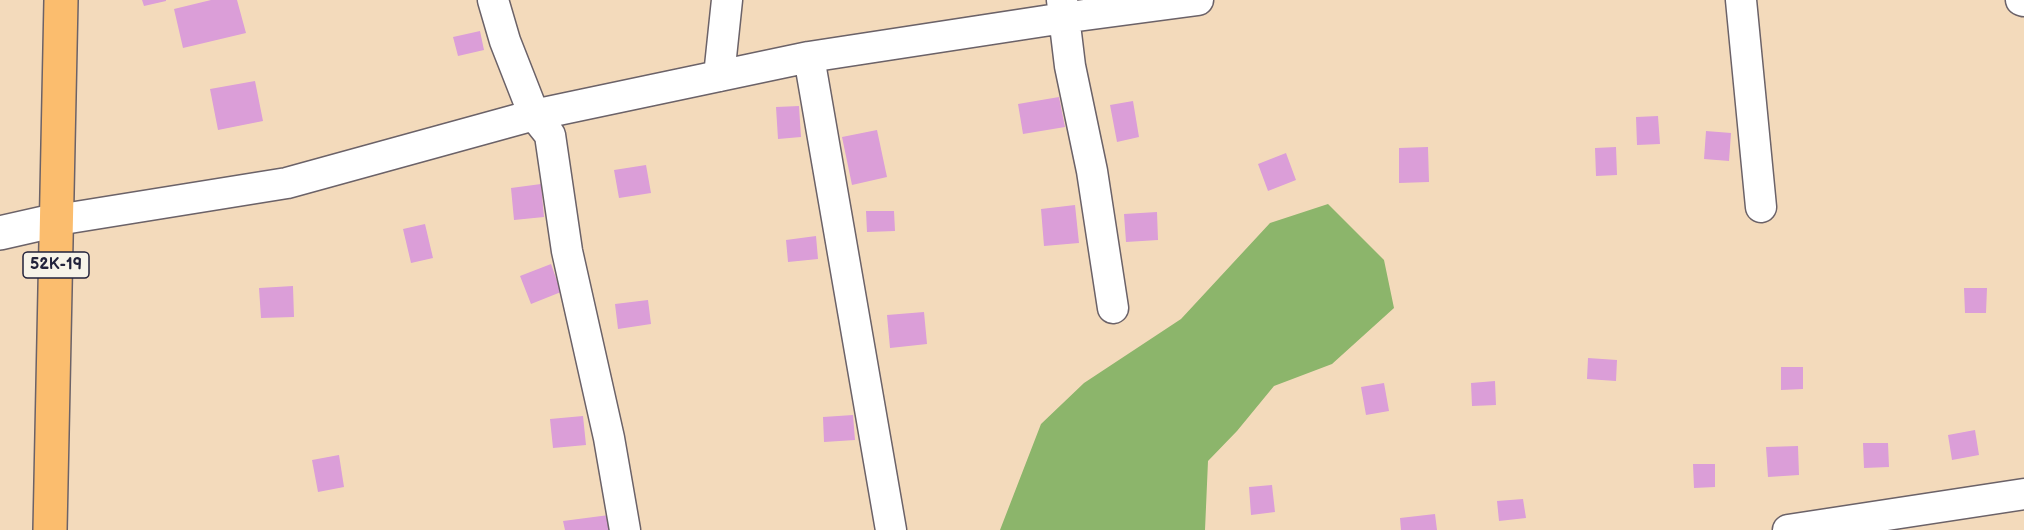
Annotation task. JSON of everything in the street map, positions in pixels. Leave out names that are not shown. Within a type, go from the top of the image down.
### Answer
[{"type":"main road","name":"52К-19","points":[[50,530],[62,0]]},
{"type":"street","points":[[493,0],[505,42],[534,114],[550,135],[567,251],[609,438],[625,530]]},
{"type":"street","points":[[719,76],[727,0]]},
{"type":"street","points":[[0,233],[57,220],[287,183],[534,114],[809,57],[1063,9],[1198,0]]},
{"type":"street","points":[[1741,0],[1761,207]]},
{"type":"street","points":[[1063,9],[1070,66],[1092,171],[1113,308]]},
{"type":"street","points":[[809,57],[891,530]]},
{"type":"street","points":[[1788,530],[2024,494]]},
{"type":"green space","points":[[1328,204],[1384,260],[1394,308],[1332,364],[1274,386],[1237,431],[1208,461],[1205,530],[1000,530],[1041,424],[1084,383],[1181,319],[1270,223]]},
{"type":"building","points":[[142,0],[166,0],[166,1],[144,6]]},
{"type":"building","points":[[211,0],[237,0],[246,33],[183,48],[174,9]]},
{"type":"building","points":[[480,31],[484,50],[458,56],[453,37]]},
{"type":"building","points":[[255,81],[263,121],[218,130],[210,89]]},
{"type":"building","points":[[1059,97],[1065,127],[1023,134],[1018,104]]},
{"type":"building","points":[[1133,101],[1139,137],[1117,142],[1110,105]]},
{"type":"building","points":[[799,106],[801,137],[778,139],[776,107]]},
{"type":"building","points":[[1658,116],[1660,144],[1637,145],[1636,117]]},
{"type":"building","points":[[877,130],[887,177],[852,185],[842,137]]},
{"type":"building","points":[[1706,131],[1731,133],[1729,161],[1704,159]]},
{"type":"building","points":[[1428,147],[1429,182],[1399,183],[1399,148]]},
{"type":"building","points":[[1616,147],[1617,175],[1596,176],[1595,148]]},
{"type":"building","points":[[1286,153],[1296,180],[1268,191],[1258,164]]},
{"type":"building","points":[[646,165],[651,193],[619,198],[614,170]]},
{"type":"building","points":[[541,184],[544,217],[514,220],[511,188]]},
{"type":"building","points":[[1075,205],[1079,243],[1044,246],[1041,209]]},
{"type":"building","points":[[866,211],[894,211],[895,231],[867,232]]},
{"type":"building","points":[[1157,212],[1158,240],[1126,242],[1124,214]]},
{"type":"building","points":[[425,224],[433,258],[411,263],[403,229]]},
{"type":"building","points":[[816,236],[818,259],[788,262],[786,240]]},
{"type":"building","points":[[551,264],[561,292],[531,304],[520,276]]},
{"type":"building","points":[[293,286],[294,317],[261,318],[259,288]]},
{"type":"building","points":[[1964,288],[1987,288],[1986,313],[1965,313]]},
{"type":"building","points":[[648,300],[651,324],[618,329],[615,304]]},
{"type":"building","points":[[924,312],[927,344],[890,348],[887,315]]},
{"type":"building","points":[[1588,358],[1617,360],[1616,381],[1587,379]]},
{"type":"building","points":[[1781,367],[1803,367],[1803,389],[1781,390]]},
{"type":"building","points":[[1495,381],[1496,405],[1472,406],[1471,383]]},
{"type":"building","points":[[1384,383],[1389,411],[1366,415],[1361,387]]},
{"type":"building","points":[[853,415],[855,440],[824,442],[823,417]]},
{"type":"building","points":[[583,416],[586,445],[553,448],[550,419]]},
{"type":"building","points":[[1975,430],[1979,455],[1952,460],[1948,435]]},
{"type":"building","points":[[1863,443],[1888,443],[1889,467],[1864,468]]},
{"type":"building","points":[[1798,446],[1799,475],[1768,477],[1766,447]]},
{"type":"building","points":[[339,455],[344,487],[318,492],[312,460]]},
{"type":"building","points":[[1693,464],[1715,464],[1715,487],[1694,488]]},
{"type":"building","points":[[1272,485],[1275,512],[1251,515],[1249,487]]},
{"type":"building","points":[[1523,499],[1526,518],[1499,521],[1497,501]]},
{"type":"building","points":[[1435,514],[1437,530],[1401,530],[1400,518]]},
{"type":"building","points":[[609,515],[611,530],[565,530],[563,521]]}]
